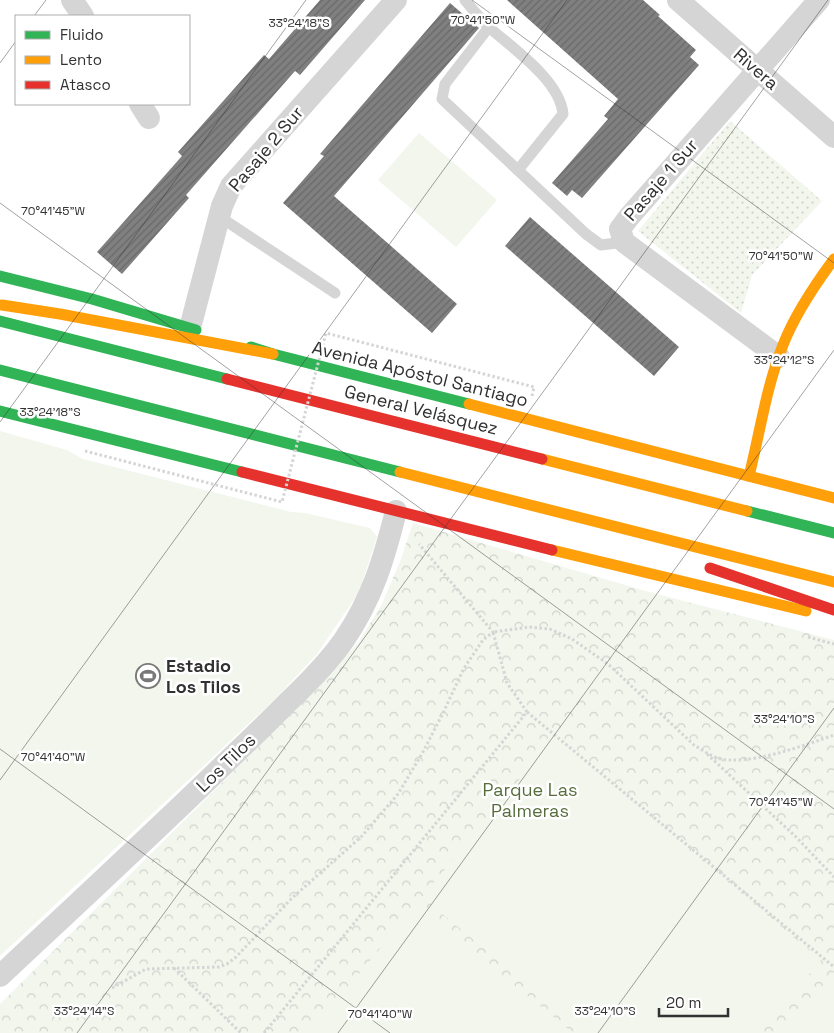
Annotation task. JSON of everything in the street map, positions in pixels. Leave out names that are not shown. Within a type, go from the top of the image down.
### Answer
[{"type":"main road","points":[[749,476],[778,357],[801,307],[819,278],[833,263]]},
{"type":"main road","name":"Avenida Apóstol Santiago","points":[[0,276],[92,299],[273,354],[834,498]]},
{"type":"main road","points":[[0,305],[60,314],[273,354]]},
{"type":"main road","name":"General Velásquez","points":[[0,321],[834,533]]},
{"type":"main road","points":[[0,370],[834,582]]},
{"type":"main road","points":[[0,411],[612,566],[834,618]]},
{"type":"main road","points":[[515,501],[646,546]]},
{"type":"main road","points":[[702,565],[834,610]]},
{"type":"street","points":[[72,0],[82,15]]},
{"type":"street","name":"Pasaje 2 Sur","points":[[190,328],[226,195],[238,178],[396,0]]},
{"type":"street","name":"Pasaje 1 Sur","points":[[778,357],[624,242],[620,229],[819,0]]},
{"type":"street","name":"Rivera","points":[[682,1],[834,137]]},
{"type":"street","name":"Los Tilos","points":[[0,976],[225,764],[329,660],[353,627],[369,598],[389,543],[396,511]]},
{"type":"lane","points":[[465,0],[489,27],[542,73],[551,83],[562,104],[563,114],[518,170]]},
{"type":"lane","points":[[489,27],[445,84],[442,99],[586,234],[601,244],[624,242]]},
{"type":"lane","points":[[220,217],[335,293]]},
{"type":"path","points":[[85,451],[282,502],[326,333],[534,387]]},
{"type":"path","points":[[417,541],[493,632],[506,682],[527,712],[834,967]]},
{"type":"path","points":[[112,988],[146,969],[218,967],[236,958],[292,898],[362,836],[398,794],[423,752],[464,668],[483,640],[493,632],[529,627],[550,629],[572,639],[608,664],[796,837],[834,877]]},
{"type":"path","points":[[264,1033],[527,712]]},
{"type":"path","points":[[705,752],[717,758],[754,758],[793,749],[834,735]]},
{"type":"path","points":[[173,968],[241,1033]]},
{"type":"green space","points":[[730,121],[822,201],[752,275],[741,313],[638,231]]},
{"type":"green space","points":[[419,133],[497,200],[456,247],[378,180]]},
{"type":"green space","name":"Estadio Los Tilos","points":[[0,431],[67,450],[83,459],[291,512],[305,513],[370,528],[377,537],[359,592],[317,654],[275,699],[0,956]]},
{"type":"green space","name":"Parque Las Palmeras","points":[[413,523],[649,592],[834,640],[834,1033],[0,1033],[0,1004],[255,750],[358,643],[382,604],[401,559]]},
{"type":"green space","points":[[554,738],[821,960],[759,1033],[586,1033],[422,897]]},
{"type":"green space","points":[[416,905],[573,1033],[310,1033]]},
{"type":"green space","points":[[834,972],[834,1033],[783,1033]]},
{"type":"building","points":[[320,0],[365,0],[300,75],[295,71],[186,195],[189,198],[122,274],[97,252],[182,156],[178,152],[264,55],[269,59]]},
{"type":"building","points":[[507,0],[643,0],[696,50],[690,57],[699,65],[582,198],[572,190],[567,196],[552,183],[608,119],[604,116],[618,99]]},
{"type":"building","points":[[450,3],[479,28],[334,196],[457,304],[432,333],[283,203],[324,156],[320,154]]},
{"type":"building","points":[[530,217],[679,347],[654,376],[505,246]]},
{"type":"traffic: fast","points":[[0,276],[92,299],[196,330]]},
{"type":"traffic: fast","points":[[0,321],[227,379]]},
{"type":"traffic: fast","points":[[251,347],[469,404]]},
{"type":"traffic: fast","points":[[0,370],[400,472]]},
{"type":"traffic: fast","points":[[0,411],[242,472]]},
{"type":"traffic: fast","points":[[747,511],[834,533]]},
{"type":"traffic: slow","points":[[749,476],[768,394],[783,345],[793,322],[806,300],[834,259]]},
{"type":"traffic: slow","points":[[2,305],[273,354]]},
{"type":"traffic: slow","points":[[469,404],[834,498]]},
{"type":"traffic: slow","points":[[542,459],[747,511]]},
{"type":"traffic: slow","points":[[400,472],[834,582]]},
{"type":"traffic: slow","points":[[552,550],[806,611]]},
{"type":"traffic: jam","points":[[227,379],[542,459]]},
{"type":"traffic: jam","points":[[242,472],[552,550]]},
{"type":"traffic: jam","points":[[710,568],[834,610]]},
{"type":"place","name":"Estadio Los Tilos","points":[[148,676]]}]
